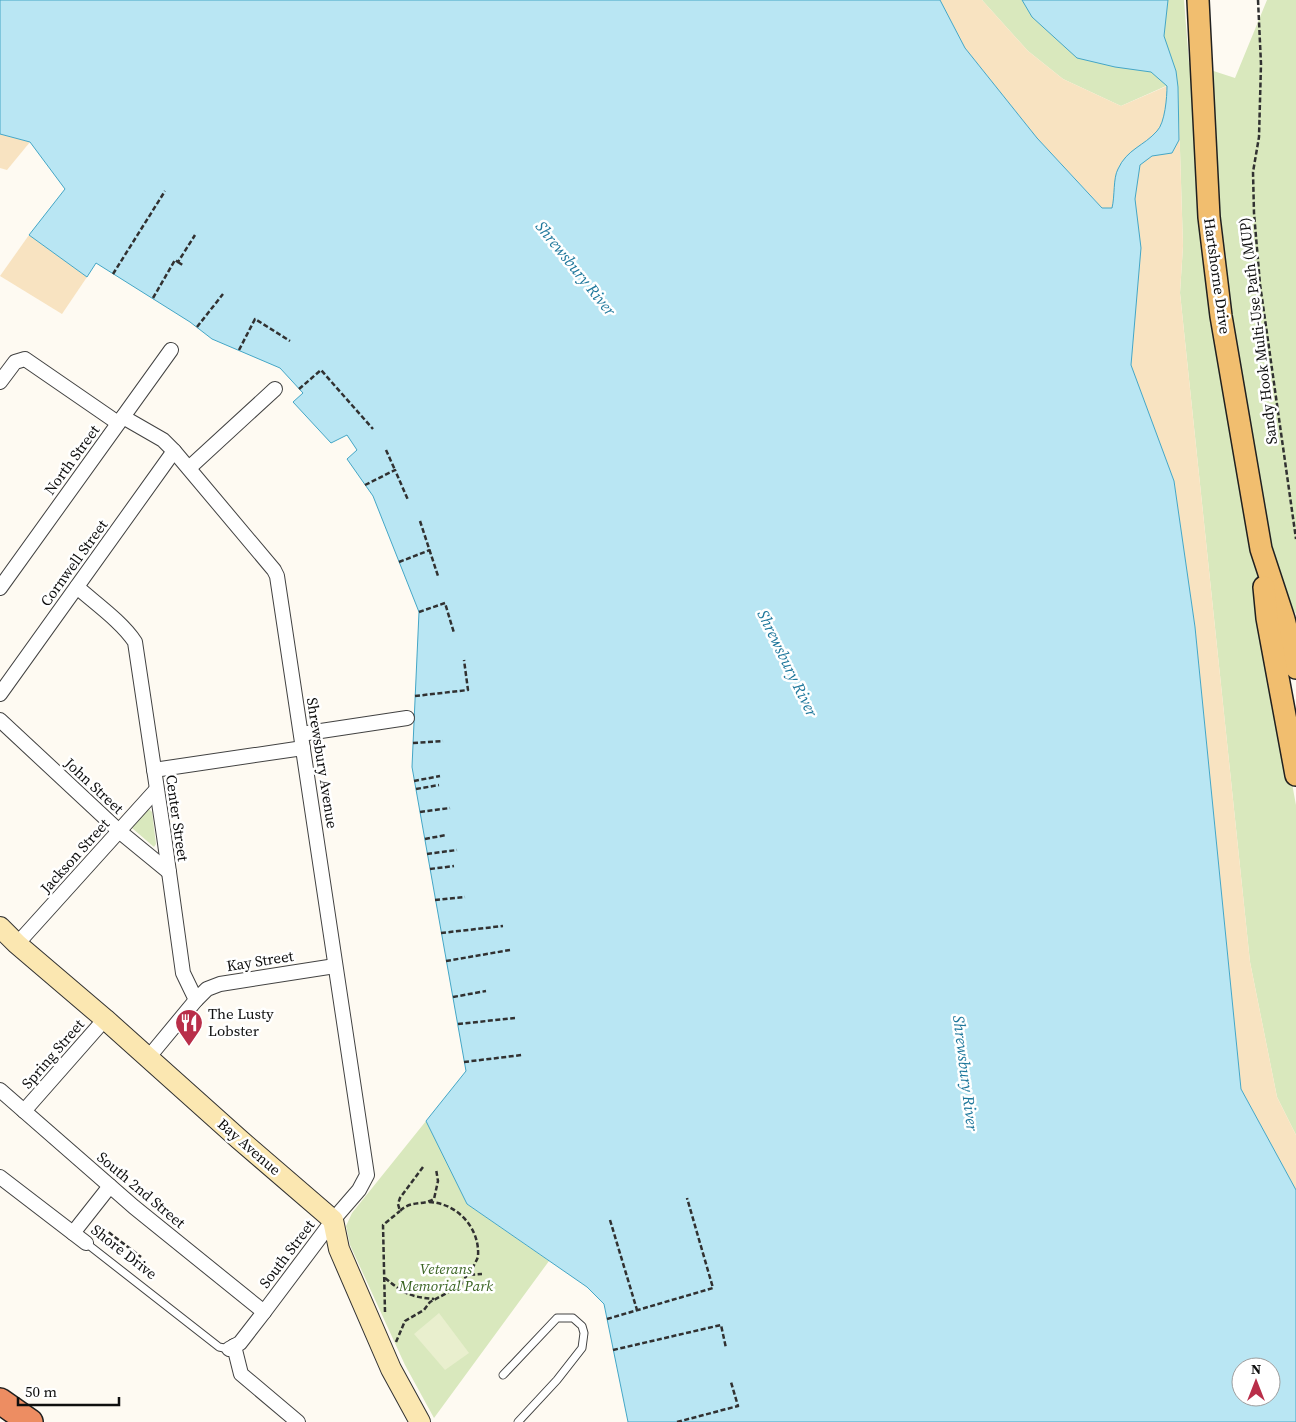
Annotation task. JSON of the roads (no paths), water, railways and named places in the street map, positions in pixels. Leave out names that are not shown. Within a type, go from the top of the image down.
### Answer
[{"type":"highway","points":[[0,1400],[30,1422]]},
{"type":"main road","name":"Hartshorne Drive","points":[[1198,0],[1206,186],[1213,254],[1221,316],[1262,549],[1267,618],[1296,775]]},
{"type":"main road","name":"Hartshorne Drive","points":[[1262,549],[1284,619],[1296,668]]},
{"type":"street","name":"North Street","points":[[0,588],[171,350]]},
{"type":"street","name":"Shrewsbury Avenue","points":[[0,382],[15,362],[25,359],[121,420],[162,440],[189,468],[277,576],[367,1175]]},
{"type":"street","points":[[189,468],[275,389]]},
{"type":"street","name":"Cornwell Street","points":[[0,694],[174,451]]},
{"type":"street","name":"Center Street","points":[[77,587],[135,642],[183,973],[196,1000]]},
{"type":"street","points":[[154,770],[407,718]]},
{"type":"street","name":"John Street","points":[[0,720],[119,831],[168,872]]},
{"type":"street","name":"Jackson Street","points":[[17,944],[156,790]]},
{"type":"street","name":"Bay Avenue","points":[[0,927],[17,944],[333,1220]]},
{"type":"street","name":"Kay Street","points":[[196,1000],[207,989],[220,984],[335,966]]},
{"type":"street","points":[[148,1058],[196,1000]]},
{"type":"street","name":"Spring Street","points":[[24,1111],[105,1019]]},
{"type":"street","name":"South 2nd Street","points":[[0,1090],[110,1186],[264,1312]]},
{"type":"street","name":"South Street","points":[[232,1348],[240,1343],[333,1220],[359,1190],[367,1175]]},
{"type":"street","name":"Shore Drive","points":[[0,1177],[73,1233],[90,1239]]},
{"type":"street","points":[[73,1233],[110,1186]]},
{"type":"street","points":[[333,1220],[339,1249],[391,1369],[420,1422]]},
{"type":"street","points":[[232,1348],[241,1374],[298,1422]]},
{"type":"lane","name":"Shore Drive","points":[[90,1239],[219,1347],[232,1348]]},
{"type":"lane","points":[[503,1376],[557,1318],[573,1318],[582,1326],[584,1333],[582,1348],[557,1380],[518,1422]]},
{"type":"water","name":"Shrewsbury River","points":[[0,0],[940,0],[965,48],[1037,138],[1102,208],[1112,208],[1115,177],[1118,169],[1131,152],[1152,136],[1160,127],[1165,110],[1167,86],[1151,72],[1115,67],[1077,58],[1032,17],[1022,0],[1168,0],[1164,36],[1176,71],[1179,140],[1172,153],[1152,156],[1140,165],[1135,199],[1141,248],[1131,365],[1174,481],[1195,627],[1241,1089],[1296,1190],[1296,1422],[628,1422],[604,1304],[587,1287],[467,1204],[426,1121],[466,1071],[412,767],[419,612],[373,496],[347,459],[357,450],[347,435],[331,443],[293,402],[303,393],[280,368],[212,339],[190,322],[96,263],[87,277],[29,235],[65,189],[30,142],[0,134]]},
{"type":"place","name":"The Lusty Lobster","points":[[189,1047]]},
{"type":"park label","name":"Veterans Memorial Park","points":[[446,1278]]}]
